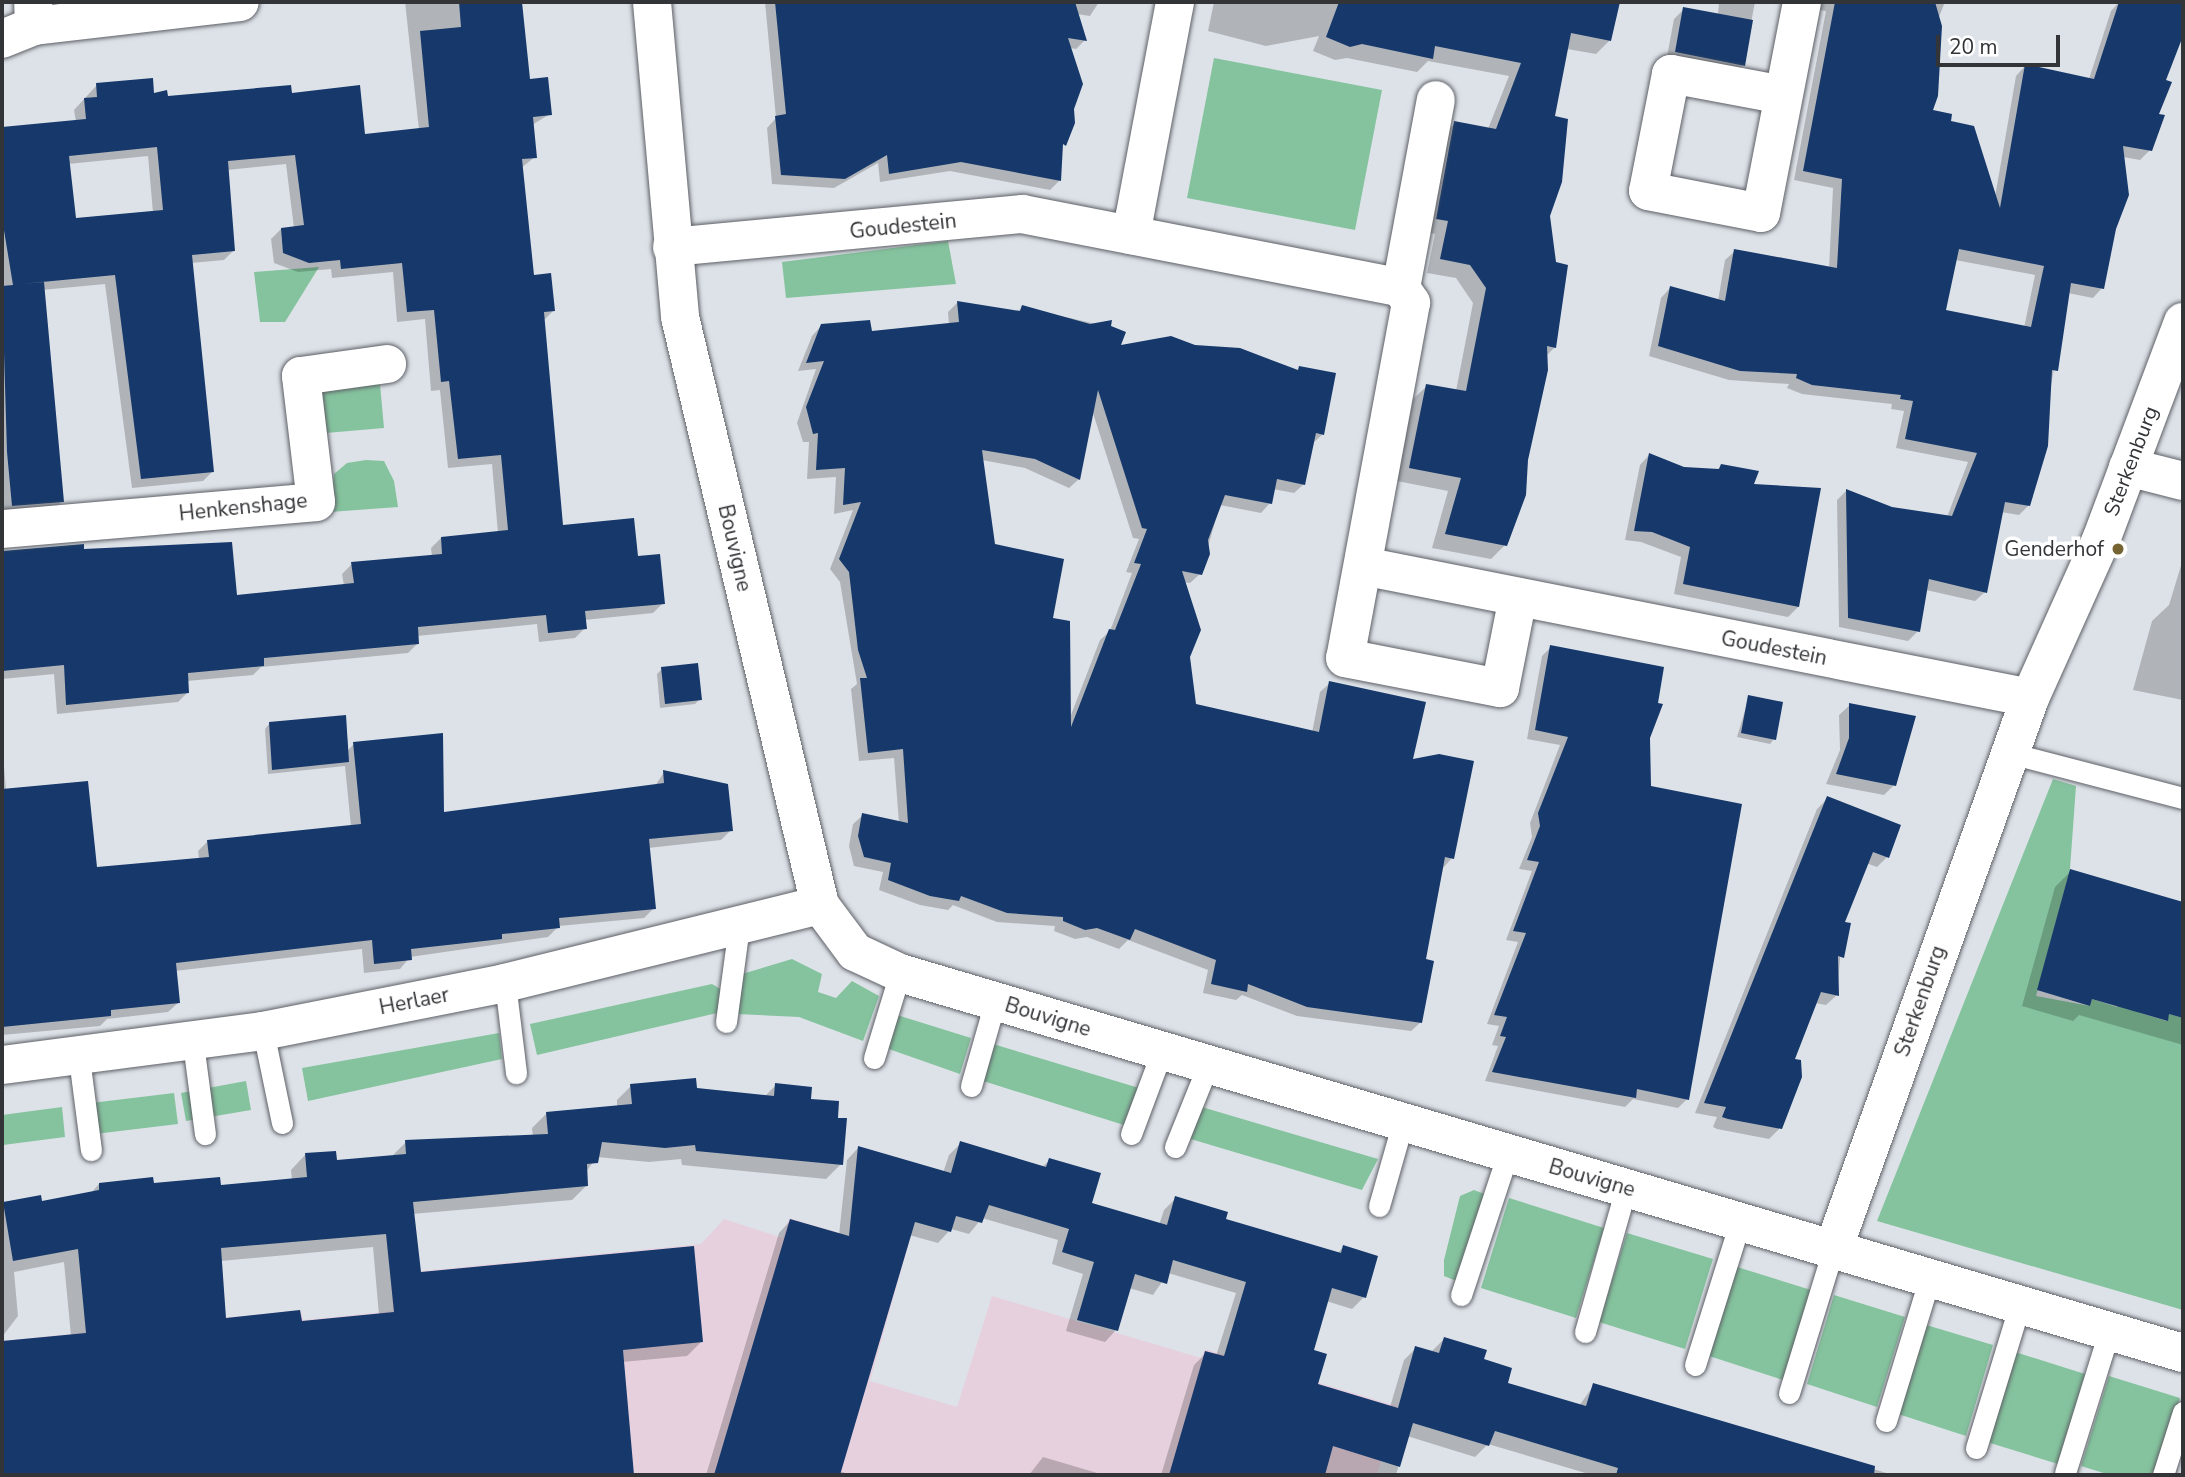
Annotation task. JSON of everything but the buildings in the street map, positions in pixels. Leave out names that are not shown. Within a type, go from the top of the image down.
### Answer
[{"type":"street","points":[[23,22],[240,2]]},
{"type":"street","name":"Bouvigne","points":[[652,2],[680,317],[820,905],[855,952],[900,973],[995,1002],[2019,1307],[2183,1353]]},
{"type":"street","points":[[1132,234],[1175,2]]},
{"type":"street","points":[[1783,95],[1802,2]]},
{"type":"street","points":[[1436,100],[1401,288],[1411,303],[1345,658],[1500,688],[1518,597]]},
{"type":"street","name":"Goudestein","points":[[672,247],[1022,214],[1401,288]]},
{"type":"street","name":"Sterkenburg","points":[[1833,1250],[2030,698],[2129,467],[2183,322]]},
{"type":"street","name":"Henkenshage","points":[[2,529],[316,502],[301,376],[387,364]]},
{"type":"street","points":[[2129,467],[2183,481]]},
{"type":"street","name":"Goudestein","points":[[1363,566],[2030,698]]},
{"type":"street","name":"Herlaer","points":[[2,1065],[79,1058],[263,1031],[505,983],[820,905]]},
{"type":"lane","points":[[2010,753],[2183,798]]},
{"type":"lane","points":[[726,1022],[739,926]]},
{"type":"lane","points":[[874,1058],[900,973]]},
{"type":"lane","points":[[505,983],[516,1073]]},
{"type":"lane","points":[[971,1086],[995,1002]]},
{"type":"lane","points":[[263,1031],[282,1123]]},
{"type":"lane","points":[[193,1042],[205,1134]]},
{"type":"lane","points":[[1131,1134],[1162,1051]]},
{"type":"lane","points":[[79,1058],[91,1150]]},
{"type":"lane","points":[[1175,1147],[1208,1065]]},
{"type":"lane","points":[[1379,1206],[1403,1122]]},
{"type":"lane","points":[[1461,1296],[1508,1153]]},
{"type":"lane","points":[[1585,1332],[1626,1188]]},
{"type":"lane","points":[[1695,1365],[1740,1222]]},
{"type":"lane","points":[[1789,1393],[1833,1250]]},
{"type":"lane","points":[[1886,1421],[1929,1280]]},
{"type":"lane","points":[[1976,1447],[2019,1307]]},
{"type":"lane","points":[[2065,1474],[2109,1332]]},
{"type":"lane","points":[[2163,1475],[2183,1412]]},
{"type":"shaded area","points":[[789,1218],[906,1253],[870,1381],[957,1407],[992,1296],[1201,1358],[1205,1349],[1397,1406],[1377,1475],[2,1475],[2,1341],[301,1310],[303,1320],[393,1311],[391,1274],[701,1244],[724,1219],[783,1238]]},
{"type":"green space","points":[[1214,58],[1382,90],[1355,230],[1187,198]]},
{"type":"green space","points":[[948,241],[956,284],[786,298],[782,262]]},
{"type":"green space","points":[[319,267],[285,322],[260,322],[254,272]]},
{"type":"green space","points":[[380,384],[384,428],[326,433],[322,389]]},
{"type":"green space","points":[[384,461],[394,481],[398,507],[330,512],[334,474],[347,463]]},
{"type":"green space","points":[[2053,779],[2076,786],[2070,869],[2036,996],[2090,1006],[2092,999],[2117,1007],[2119,1000],[2140,1013],[2167,1021],[2169,1014],[2183,1018],[2183,1310],[1877,1221]]},
{"type":"green space","points":[[792,959],[822,974],[818,992],[836,998],[852,981],[879,996],[863,1041],[799,1017],[737,1014],[742,974]]},
{"type":"green space","points":[[712,984],[722,990],[717,1013],[537,1055],[530,1024]]},
{"type":"green space","points":[[897,1015],[971,1038],[960,1074],[886,1048]]},
{"type":"green space","points":[[499,1033],[502,1059],[308,1101],[302,1068]]},
{"type":"green space","points":[[993,1044],[1139,1088],[1124,1125],[980,1080]]},
{"type":"green space","points":[[246,1081],[251,1110],[186,1121],[181,1093]]},
{"type":"green space","points":[[174,1093],[178,1124],[95,1134],[91,1103]]},
{"type":"green space","points":[[1195,1105],[1378,1159],[1362,1190],[1184,1137]]},
{"type":"green space","points":[[62,1107],[65,1137],[3,1145],[2,1115]]},
{"type":"green space","points":[[1474,1190],[1487,1195],[1459,1282],[1444,1276],[1444,1260],[1460,1196]]},
{"type":"green space","points":[[1509,1198],[1604,1228],[1576,1318],[1481,1288]]},
{"type":"green space","points":[[1627,1233],[1713,1259],[1685,1349],[1599,1322]]},
{"type":"green space","points":[[1734,1266],[1811,1290],[1783,1380],[1706,1355]]},
{"type":"green space","points":[[1834,1295],[1905,1317],[1877,1407],[1807,1384]]},
{"type":"green space","points":[[1923,1324],[1993,1345],[1966,1436],[1895,1413]]},
{"type":"green space","points":[[2015,1352],[2085,1374],[2058,1464],[1987,1442]]},
{"type":"green space","points":[[2109,1376],[2180,1398],[2156,1475],[2110,1475],[2081,1466]]},
{"type":"place","name":"Genderhof","points":[[2118,549]]}]
